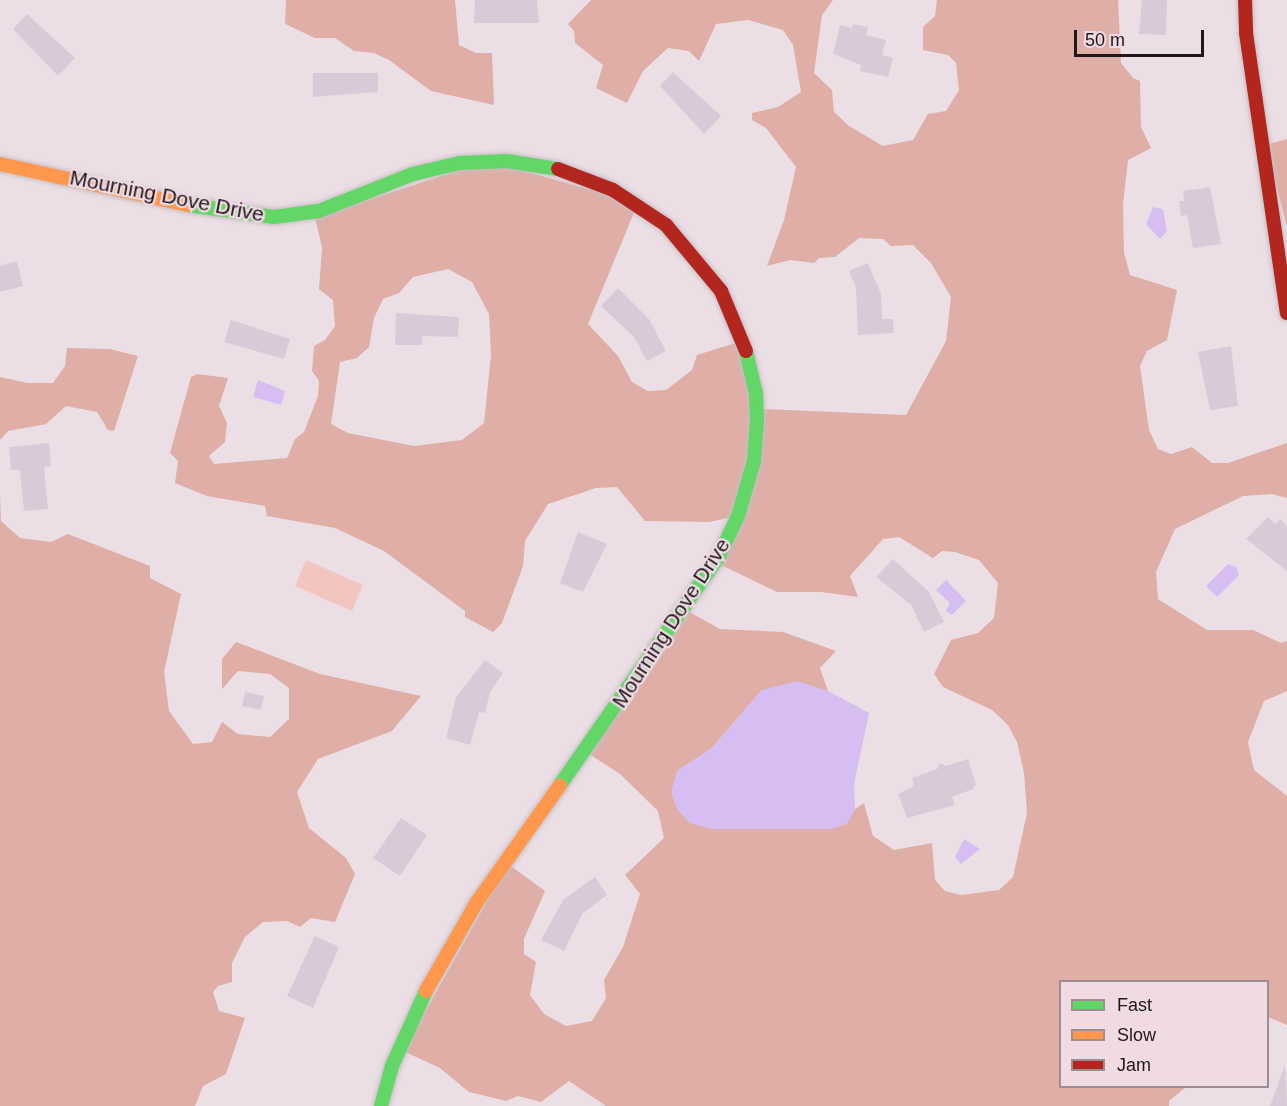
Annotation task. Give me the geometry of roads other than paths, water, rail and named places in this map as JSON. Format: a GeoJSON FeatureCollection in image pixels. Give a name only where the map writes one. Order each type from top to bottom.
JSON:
{"type":"FeatureCollection","features":[{"type":"Feature","properties":{"kind":"street"},"geometry":{"type":"LineString","coordinates":[[1245,0],[1247,44],[1287,313]]}},
{"type":"Feature","properties":{"kind":"street","name":"Mourning Dove Drive"},"geometry":{"type":"LineString","coordinates":[[0,164],[209,209],[274,217],[320,211],[413,174],[460,163],[507,161],[559,169],[613,190],[666,225],[722,291],[744,344],[756,394],[757,420],[754,460],[738,516],[718,556],[645,667],[477,902],[419,1003],[392,1066],[381,1106]]}}]}
